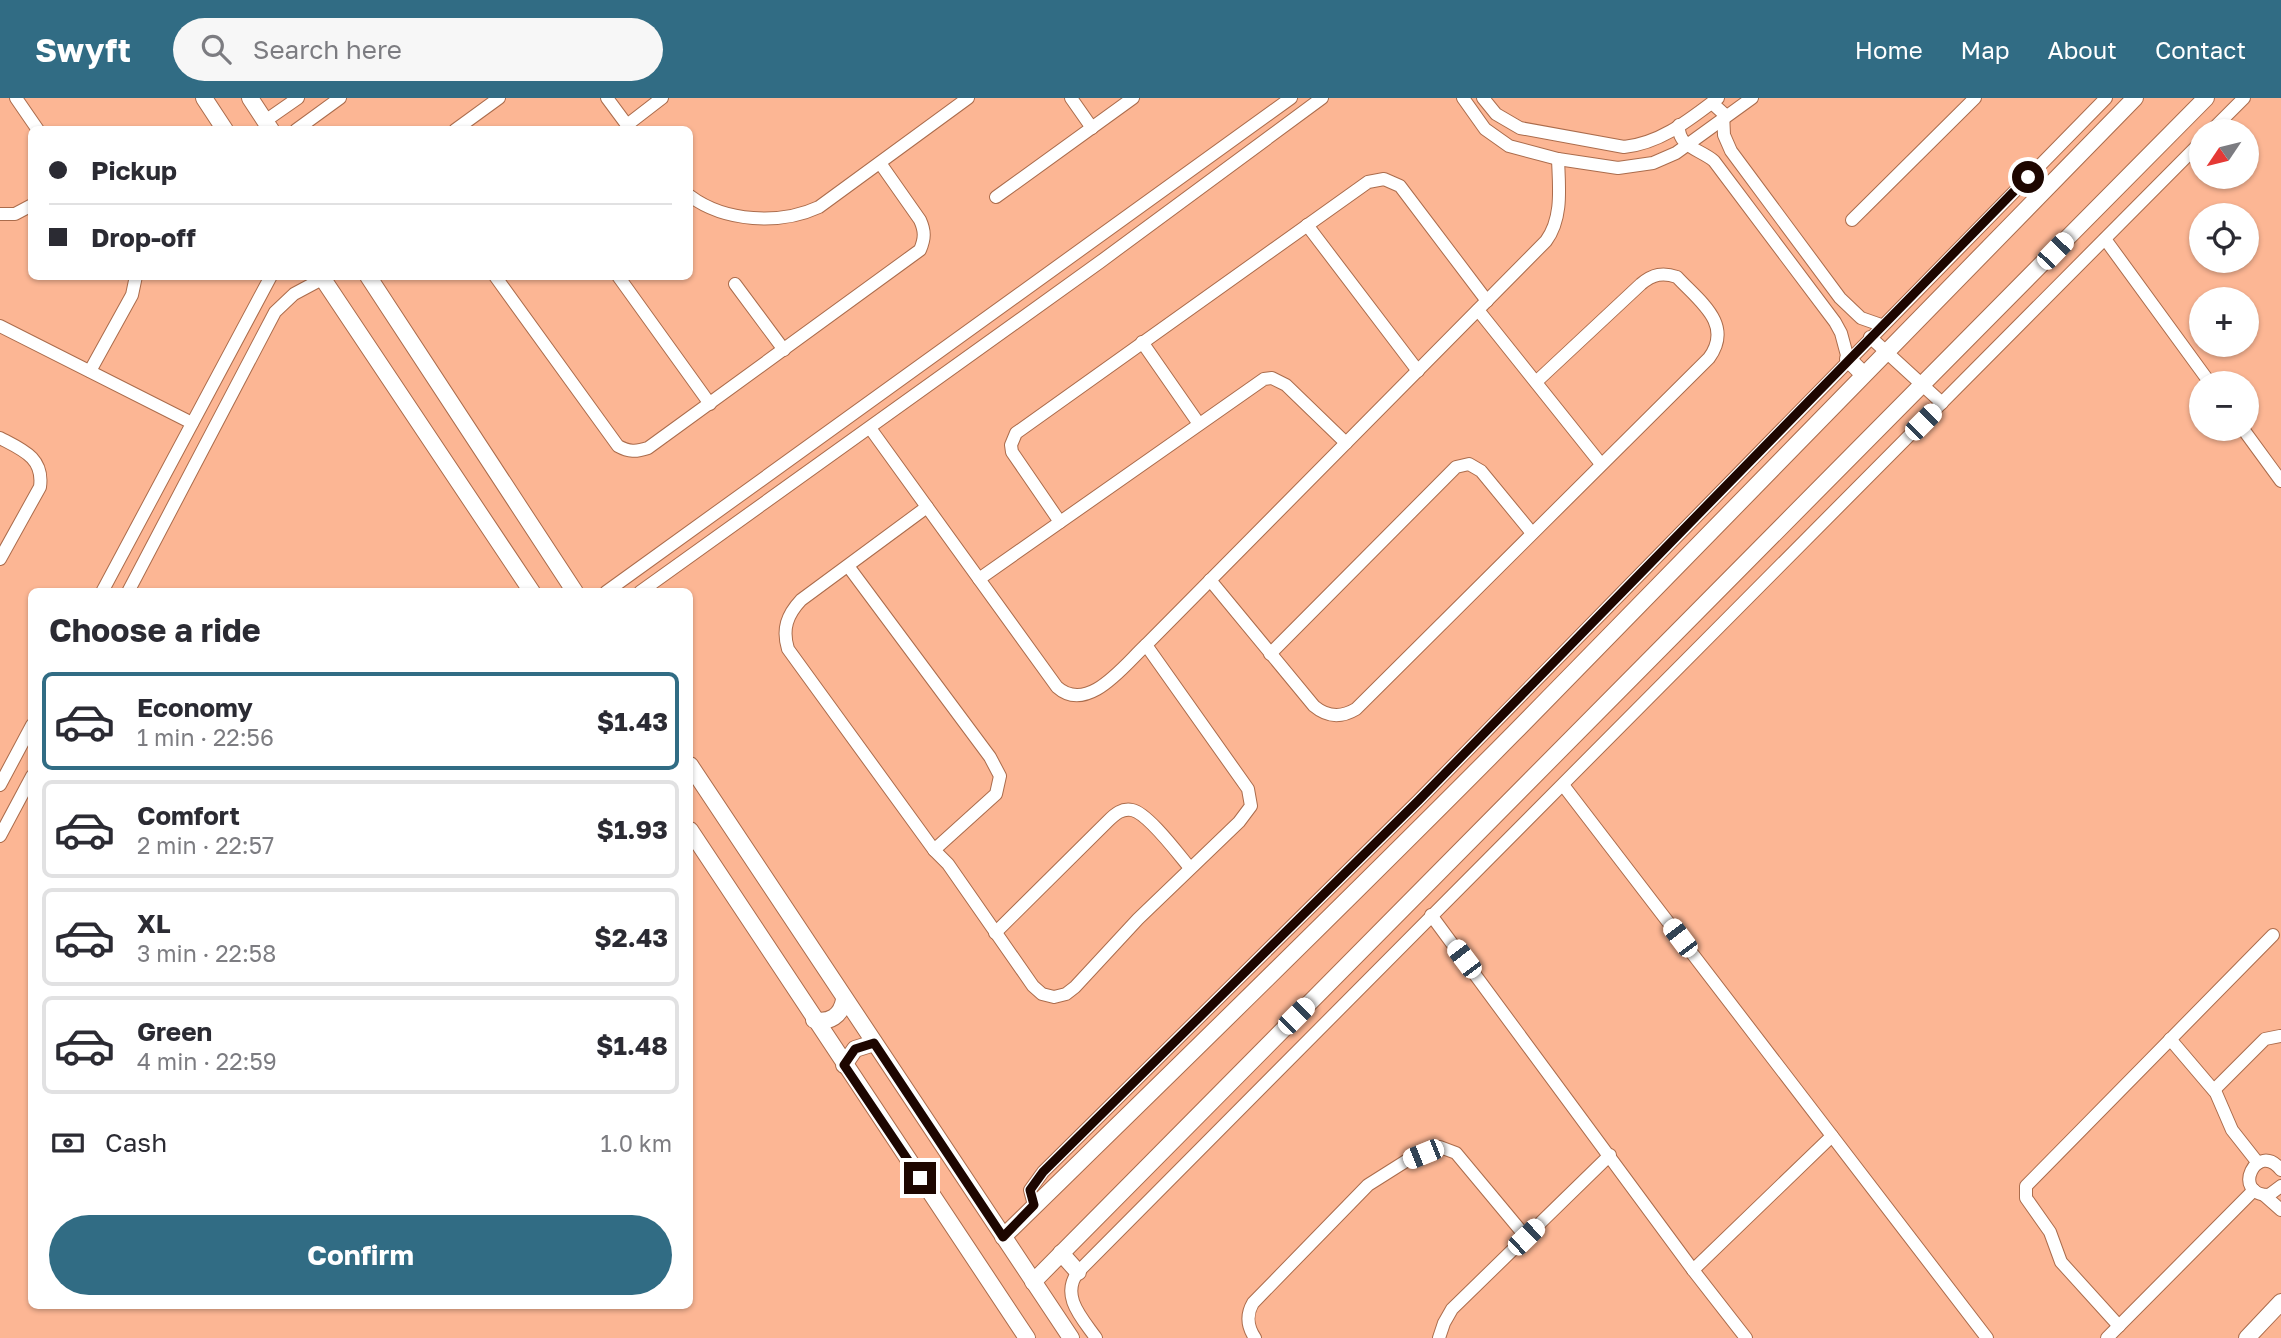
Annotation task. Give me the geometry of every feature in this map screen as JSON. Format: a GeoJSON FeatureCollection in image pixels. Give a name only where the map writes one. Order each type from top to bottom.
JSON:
{"type":"FeatureCollection","features":[{"type":"Feature","properties":{"kind":"street"},"geometry":{"type":"LineString","coordinates":[[16,98],[35,126]]}},
{"type":"Feature","properties":{"kind":"street"},"geometry":{"type":"LineString","coordinates":[[204,98],[222,126]]}},
{"type":"Feature","properties":{"kind":"street"},"geometry":{"type":"LineString","coordinates":[[250,98],[268,125],[298,98]]}},
{"type":"Feature","properties":{"kind":"street"},"geometry":{"type":"LineString","coordinates":[[302,126],[340,98]]}},
{"type":"Feature","properties":{"kind":"street"},"geometry":{"type":"LineString","coordinates":[[460,126],[499,98]]}},
{"type":"Feature","properties":{"kind":"street"},"geometry":{"type":"LineString","coordinates":[[607,98],[628,126]]}},
{"type":"Feature","properties":{"kind":"street"},"geometry":{"type":"LineString","coordinates":[[630,126],[662,98]]}},
{"type":"Feature","properties":{"kind":"street"},"geometry":{"type":"LineString","coordinates":[[1071,98],[1092,128]]}},
{"type":"Feature","properties":{"kind":"street"},"geometry":{"type":"LineString","coordinates":[[996,197],[1133,98]]}},
{"type":"Feature","properties":{"kind":"street"},"geometry":{"type":"LineString","coordinates":[[612,588],[1291,98]]}},
{"type":"Feature","properties":{"kind":"street"},"geometry":{"type":"LineString","coordinates":[[646,588],[1322,98]]}},
{"type":"Feature","properties":{"kind":"street"},"geometry":{"type":"LineString","coordinates":[[1463,98],[1485,129],[1501,142],[1517,149],[1559,159],[1618,168],[1663,159],[1752,98]]}},
{"type":"Feature","properties":{"kind":"street"},"geometry":{"type":"LineString","coordinates":[[1483,98],[1496,114],[1520,128],[1624,147],[1658,140],[1715,100],[1724,118],[1724,135],[1731,150],[1840,299],[1861,318],[1881,325]]}},
{"type":"Feature","properties":{"kind":"street"},"geometry":{"type":"LineString","coordinates":[[1852,220],[1975,98]]}},
{"type":"Feature","properties":{"kind":"street"},"geometry":{"type":"LineString","coordinates":[[1034,1205],[1030,1190],[1043,1172],[1418,801],[2106,98]]}},
{"type":"Feature","properties":{"kind":"street"},"geometry":{"type":"LineString","coordinates":[[1003,1237],[1221,1025],[1513,734],[1885,350],[2135,98]]}},
{"type":"Feature","properties":{"kind":"street"},"geometry":{"type":"LineString","coordinates":[[1033,1282],[2206,98]]}},
{"type":"Feature","properties":{"kind":"street"},"geometry":{"type":"LineString","coordinates":[[2223,119],[2244,98]]}},
{"type":"Feature","properties":{"kind":"street"},"geometry":{"type":"LineString","coordinates":[[693,197],[719,210],[767,218],[791,216],[819,207],[966,99]]}},
{"type":"Feature","properties":{"kind":"street"},"geometry":{"type":"LineString","coordinates":[[1679,125],[1679,135],[1686,145],[1708,156],[1718,167],[1835,322],[1848,359],[1863,374]]}},
{"type":"Feature","properties":{"kind":"street"},"geometry":{"type":"LineString","coordinates":[[1096,1338],[1076,1310],[1070,1295],[1071,1283],[1077,1272],[2189,154]]}},
{"type":"Feature","properties":{"kind":"street"},"geometry":{"type":"LineString","coordinates":[[870,428],[1063,692],[1081,695],[1100,688],[1146,645],[1552,234],[1558,215],[1559,159]]}},
{"type":"Feature","properties":{"kind":"street"},"geometry":{"type":"LineString","coordinates":[[498,280],[618,446],[638,452],[648,448],[710,404],[920,250],[924,229],[920,219],[880,163]]}},
{"type":"Feature","properties":{"kind":"street"},"geometry":{"type":"LineString","coordinates":[[1060,522],[1012,452],[1012,439],[1021,429],[1368,182],[1384,179],[1392,181],[1406,192],[1536,382],[1601,464]]}},
{"type":"Feature","properties":{"kind":"street"},"geometry":{"type":"LineString","coordinates":[[0,214],[15,214],[28,207]]}},
{"type":"Feature","properties":{"kind":"street"},"geometry":{"type":"LineString","coordinates":[[1307,225],[1418,371]]}},
{"type":"Feature","properties":{"kind":"street"},"geometry":{"type":"LineString","coordinates":[[2105,239],[2201,371]]}},
{"type":"Feature","properties":{"kind":"street"},"geometry":{"type":"LineString","coordinates":[[1210,580],[1319,710],[1332,715],[1349,713],[1709,358],[1718,341],[1717,321],[1677,276],[1658,274],[1641,284],[1536,382]]}},
{"type":"Feature","properties":{"kind":"street"},"geometry":{"type":"LineString","coordinates":[[90,371],[132,295],[135,280]]}},
{"type":"Feature","properties":{"kind":"street"},"geometry":{"type":"LineString","coordinates":[[105,588],[269,280]]}},
{"type":"Feature","properties":{"kind":"street"},"geometry":{"type":"LineString","coordinates":[[130,588],[275,312],[294,294],[318,280]]}},
{"type":"Feature","properties":{"kind":"street"},"geometry":{"type":"LineString","coordinates":[[322,280],[528,588]]}},
{"type":"Feature","properties":{"kind":"street"},"geometry":{"type":"LineString","coordinates":[[371,280],[572,588]]}},
{"type":"Feature","properties":{"kind":"street"},"geometry":{"type":"LineString","coordinates":[[621,280],[710,404]]}},
{"type":"Feature","properties":{"kind":"street"},"geometry":{"type":"LineString","coordinates":[[735,284],[784,350]]}},
{"type":"Feature","properties":{"kind":"street"},"geometry":{"type":"LineString","coordinates":[[0,326],[192,423]]}},
{"type":"Feature","properties":{"kind":"street"},"geometry":{"type":"LineString","coordinates":[[1870,337],[1942,403]]}},
{"type":"Feature","properties":{"kind":"street"},"geometry":{"type":"LineString","coordinates":[[1142,342],[1199,424]]}},
{"type":"Feature","properties":{"kind":"street"},"geometry":{"type":"LineString","coordinates":[[979,579],[1257,382],[1272,378],[1286,385],[1346,443]]}},
{"type":"Feature","properties":{"kind":"street"},"geometry":{"type":"LineString","coordinates":[[214,383],[232,392]]}},
{"type":"Feature","properties":{"kind":"street"},"geometry":{"type":"LineString","coordinates":[[0,438],[29,453],[37,463],[41,481],[0,559]]}},
{"type":"Feature","properties":{"kind":"street"},"geometry":{"type":"LineString","coordinates":[[2252,441],[2281,481]]}},
{"type":"Feature","properties":{"kind":"street"},"geometry":{"type":"LineString","coordinates":[[1270,654],[1456,467],[1469,464],[1480,471],[1532,533]]}},
{"type":"Feature","properties":{"kind":"street"},"geometry":{"type":"LineString","coordinates":[[927,507],[801,600],[791,610],[785,639],[788,649],[934,850],[948,864],[1033,986],[1042,994],[1054,997],[1066,994],[1247,814],[1251,806],[1248,789],[1146,645]]}},
{"type":"Feature","properties":{"kind":"street"},"geometry":{"type":"LineString","coordinates":[[848,566],[990,757],[1000,776],[996,794],[934,850]]}},
{"type":"Feature","properties":{"kind":"street"},"geometry":{"type":"LineString","coordinates":[[0,785],[28,732]]}},
{"type":"Feature","properties":{"kind":"street"},"geometry":{"type":"LineString","coordinates":[[693,770],[1071,1338]]}},
{"type":"Feature","properties":{"kind":"street"},"geometry":{"type":"LineString","coordinates":[[0,836],[28,784]]}},
{"type":"Feature","properties":{"kind":"street"},"geometry":{"type":"LineString","coordinates":[[1563,785],[1987,1338]]}},
{"type":"Feature","properties":{"kind":"street"},"geometry":{"type":"LineString","coordinates":[[995,933],[1121,811],[1129,809],[1144,816],[1191,868]]}},
{"type":"Feature","properties":{"kind":"street"},"geometry":{"type":"LineString","coordinates":[[693,835],[1027,1338]]}},
{"type":"Feature","properties":{"kind":"street"},"geometry":{"type":"LineString","coordinates":[[1432,915],[1746,1338]]}},
{"type":"Feature","properties":{"kind":"street"},"geometry":{"type":"LineString","coordinates":[[2119,1326],[2061,1262],[2050,1232],[2026,1198],[2025,1190],[2028,1183],[2273,935]]}},
{"type":"Feature","properties":{"kind":"street"},"geometry":{"type":"LineString","coordinates":[[814,1020],[824,1021],[834,1017],[845,1000]]}},
{"type":"Feature","properties":{"kind":"street"},"geometry":{"type":"LineString","coordinates":[[2214,1090],[2265,1039],[2280,1036]]}},
{"type":"Feature","properties":{"kind":"street"},"geometry":{"type":"LineString","coordinates":[[2170,1040],[2214,1090],[2221,1100],[2232,1130],[2258,1163]]}},
{"type":"Feature","properties":{"kind":"street"},"geometry":{"type":"LineString","coordinates":[[844,1065],[855,1049],[874,1043]]}},
{"type":"Feature","properties":{"kind":"street"},"geometry":{"type":"LineString","coordinates":[[1693,1270],[1832,1136]]}},
{"type":"Feature","properties":{"kind":"street"},"geometry":{"type":"LineString","coordinates":[[1255,1338],[1248,1318],[1253,1303],[1368,1185],[1406,1161],[1440,1147],[1456,1153],[1526,1237]]}},
{"type":"Feature","properties":{"kind":"street"},"geometry":{"type":"LineString","coordinates":[[1439,1338],[1452,1310],[1611,1155]]}},
{"type":"Feature","properties":{"kind":"street"},"geometry":{"type":"LineString","coordinates":[[2280,1166],[2268,1161],[2258,1163],[2249,1175],[2259,1193],[2281,1210]]}},
{"type":"Feature","properties":{"kind":"street"},"geometry":{"type":"LineString","coordinates":[[2107,1338],[2259,1193],[2274,1193],[2281,1186]]}},
{"type":"Feature","properties":{"kind":"street"},"geometry":{"type":"LineString","coordinates":[[1061,1253],[1077,1272]]}},
{"type":"Feature","properties":{"kind":"street"},"geometry":{"type":"LineString","coordinates":[[2246,1338],[2281,1302]]}},
{"type":"Feature","properties":{"kind":"route"},"geometry":{"type":"LineString","coordinates":[[920,1178],[844,1065],[850,1053],[861,1045],[874,1043],[1003,1237],[1034,1205],[1030,1190],[1043,1172],[1418,801],[2028,177]]}}]}
